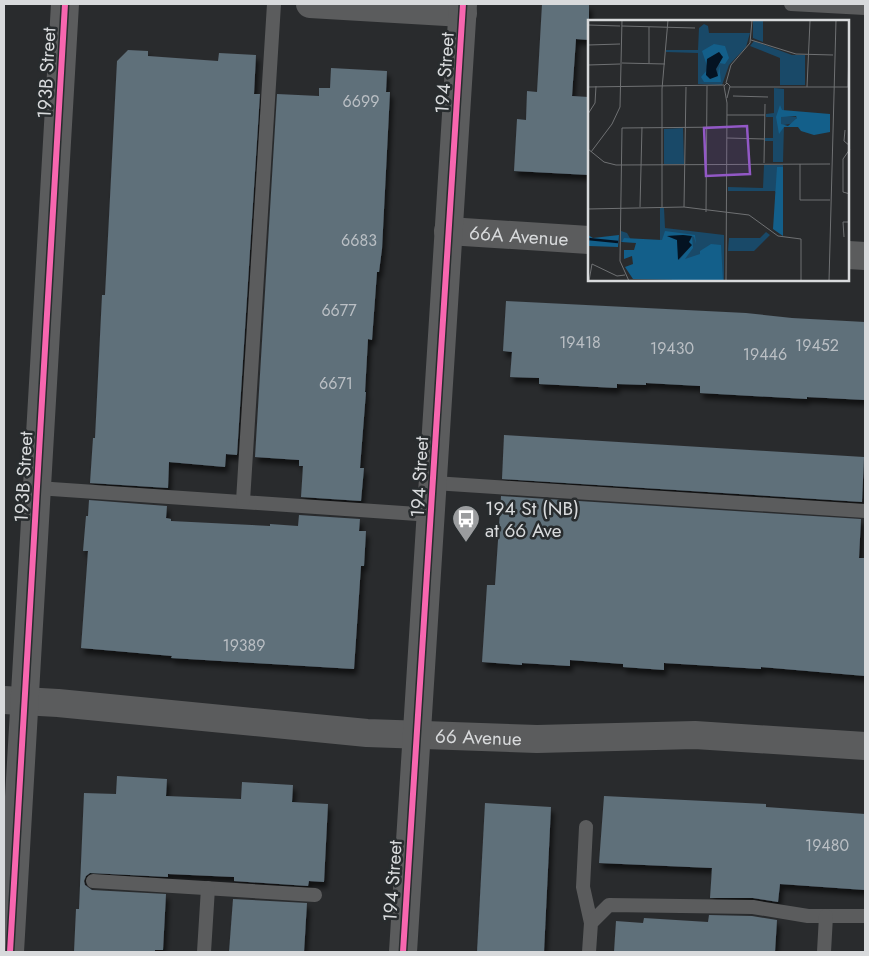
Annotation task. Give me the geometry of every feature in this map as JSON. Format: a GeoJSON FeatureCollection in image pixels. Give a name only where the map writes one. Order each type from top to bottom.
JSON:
{"type":"FeatureCollection","features":[{"type":"Feature","properties":{"kind":"street","name":"193B Street"},"geometry":{"type":"LineString","coordinates":[[10,952],[15,700],[37,488],[65,4]]}},
{"type":"Feature","properties":{"kind":"street"},"geometry":{"type":"LineString","coordinates":[[310,4],[463,8]]}},
{"type":"Feature","properties":{"kind":"street","name":"194 Street"},"geometry":{"type":"LineString","coordinates":[[403,952],[463,8]]}},
{"type":"Feature","properties":{"kind":"street","name":"66A Avenue"},"geometry":{"type":"LineString","coordinates":[[448,231],[588,240]]}},
{"type":"Feature","properties":{"kind":"street"},"geometry":{"type":"LineString","coordinates":[[849,255],[865,256]]}},
{"type":"Feature","properties":{"kind":"street","name":"66 Avenue"},"geometry":{"type":"LineString","coordinates":[[15,700],[367,733],[537,739],[695,736],[865,746]]}},
{"type":"Feature","properties":{"kind":"lane"},"geometry":{"type":"LineString","coordinates":[[243,501],[274,4]]}},
{"type":"Feature","properties":{"kind":"lane"},"geometry":{"type":"LineString","coordinates":[[791,4],[865,8]]}},
{"type":"Feature","properties":{"kind":"lane"},"geometry":{"type":"LineString","coordinates":[[434,483],[865,511]]}},
{"type":"Feature","properties":{"kind":"lane"},"geometry":{"type":"LineString","coordinates":[[37,488],[432,515]]}},
{"type":"Feature","properties":{"kind":"lane"},"geometry":{"type":"LineString","coordinates":[[586,827],[583,887],[591,923],[589,952]]}},
{"type":"Feature","properties":{"kind":"lane"},"geometry":{"type":"LineString","coordinates":[[93,881],[315,895]]}},
{"type":"Feature","properties":{"kind":"lane"},"geometry":{"type":"LineString","coordinates":[[204,952],[208,888]]}},
{"type":"Feature","properties":{"kind":"lane"},"geometry":{"type":"LineString","coordinates":[[591,923],[609,905],[752,907],[808,916],[865,916]]}},
{"type":"Feature","properties":{"kind":"lane"},"geometry":{"type":"LineString","coordinates":[[824,952],[826,916]]}},
{"type":"Feature","properties":{"kind":"building"},"geometry":{"type":"Polygon","coordinates":[[[542,4],[589,5],[588,40],[576,39],[572,96],[588,97],[588,175],[514,171],[517,119],[526,120],[527,91],[537,92],[542,4]]]}},
{"type":"Feature","properties":{"kind":"building"},"geometry":{"type":"Polygon","coordinates":[[[128,50],[148,51],[148,56],[218,61],[219,53],[256,55],[254,94],[260,94],[237,455],[226,454],[225,467],[169,462],[168,488],[90,483],[93,438],[95,438],[102,295],[105,295],[117,61],[128,50]]]}},
{"type":"Feature","properties":{"kind":"building"},"geometry":{"type":"Polygon","coordinates":[[[331,68],[387,71],[386,92],[390,92],[382,249],[379,272],[377,272],[372,340],[368,339],[360,468],[364,468],[361,501],[301,497],[303,466],[299,466],[299,460],[255,457],[277,94],[319,96],[319,88],[330,88],[331,68]]]}},
{"type":"Feature","properties":{"kind":"building"},"geometry":{"type":"Polygon","coordinates":[[[506,301],[746,313],[792,318],[865,322],[865,400],[700,393],[700,386],[646,383],[646,385],[617,384],[617,388],[539,384],[539,378],[510,377],[512,352],[503,351],[506,301]]]}},
{"type":"Feature","properties":{"kind":"building"},"geometry":{"type":"Polygon","coordinates":[[[504,435],[864,457],[862,502],[502,479],[504,435]]]}},
{"type":"Feature","properties":{"kind":"building"},"geometry":{"type":"Polygon","coordinates":[[[501,496],[861,519],[859,558],[865,558],[865,676],[761,667],[761,669],[664,663],[664,670],[623,667],[623,664],[570,660],[570,666],[482,662],[487,585],[495,585],[501,496]]]}},
{"type":"Feature","properties":{"kind":"building"},"geometry":{"type":"Polygon","coordinates":[[[89,500],[167,506],[166,518],[171,519],[171,521],[298,526],[299,515],[360,519],[359,531],[366,531],[364,566],[361,566],[354,669],[171,658],[172,656],[81,648],[88,551],[83,551],[89,500]]]}},
{"type":"Feature","properties":{"kind":"building"},"geometry":{"type":"Polygon","coordinates":[[[117,776],[167,779],[166,796],[241,799],[242,782],[293,785],[292,802],[328,804],[324,882],[309,881],[308,886],[234,881],[234,877],[168,874],[168,877],[90,873],[84,881],[85,885],[92,890],[166,894],[163,950],[155,950],[155,952],[74,952],[76,909],[79,909],[84,793],[116,794],[117,776]]]}},
{"type":"Feature","properties":{"kind":"building"},"geometry":{"type":"Polygon","coordinates":[[[604,796],[766,804],[766,807],[865,814],[865,890],[780,884],[778,902],[753,898],[710,898],[712,868],[599,863],[604,796]]]}},
{"type":"Feature","properties":{"kind":"building"},"geometry":{"type":"Polygon","coordinates":[[[485,803],[551,807],[544,952],[477,952],[485,803]]]}},
{"type":"Feature","properties":{"kind":"building"},"geometry":{"type":"Polygon","coordinates":[[[233,899],[307,903],[304,952],[229,952],[233,899]]]}},
{"type":"Feature","properties":{"kind":"building"},"geometry":{"type":"Polygon","coordinates":[[[709,915],[752,916],[777,920],[775,952],[614,952],[616,921],[643,923],[644,918],[708,922],[709,915]]]}},
{"type":"Feature","properties":{"kind":"cycle path"},"geometry":{"type":"LineString","coordinates":[[10,952],[65,4]]}},
{"type":"Feature","properties":{"kind":"cycle path"},"geometry":{"type":"LineString","coordinates":[[403,952],[463,4]]}},
{"type":"Feature","properties":{"kind":"place","name":"194 St (NB) at 66 Ave"},"geometry":{"type":"Point","coordinates":[466,543]}}]}
